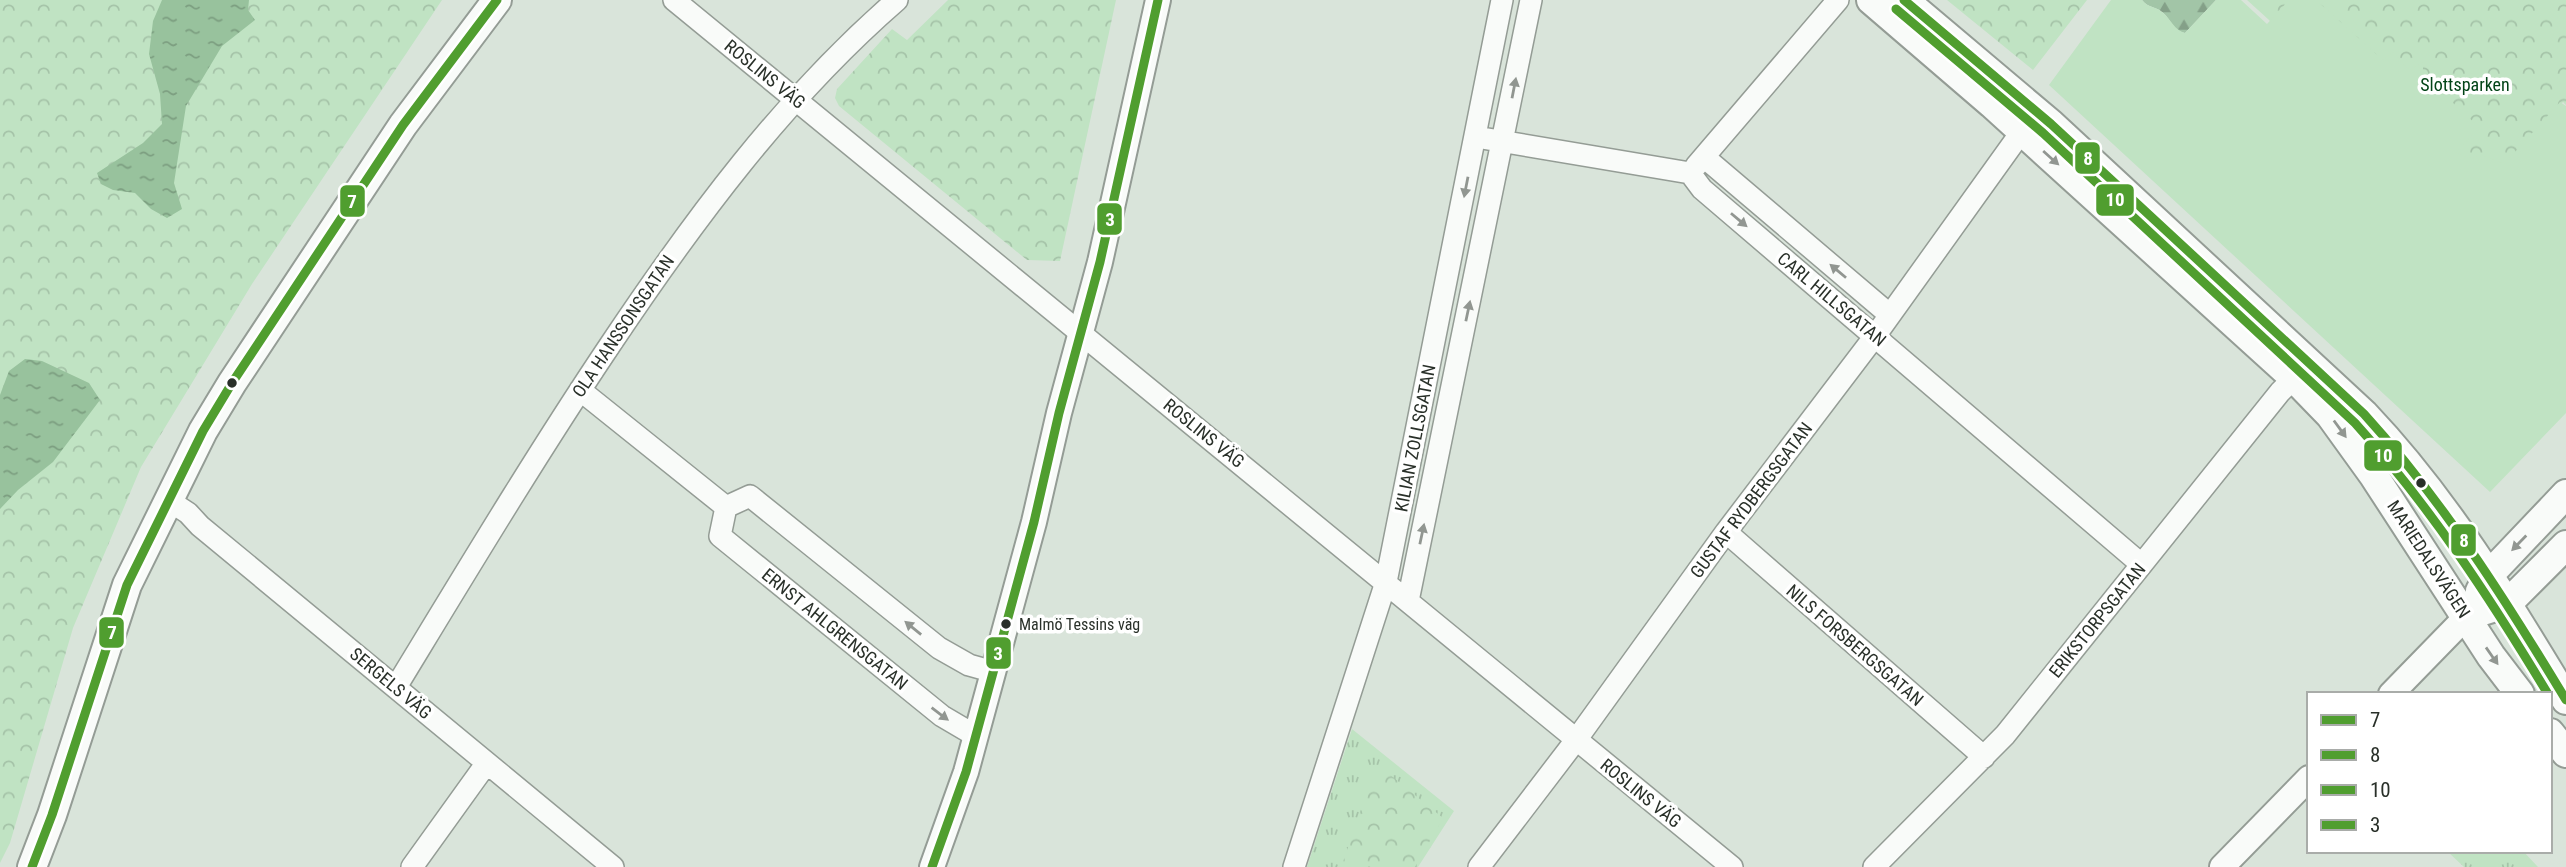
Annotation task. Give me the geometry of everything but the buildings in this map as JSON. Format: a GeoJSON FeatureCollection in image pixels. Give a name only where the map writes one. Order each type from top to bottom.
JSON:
{"type":"FeatureCollection","features":[{"type":"Feature","properties":{"kind":"main road"},"geometry":{"type":"LineString","coordinates":[[32,867],[52,815],[127,585],[202,431],[403,125],[497,0]]}},
{"type":"Feature","properties":{"kind":"main road","name":"MARIEDALSVÄGEN"},"geometry":{"type":"LineString","coordinates":[[1871,0],[2302,371],[2389,440],[2469,545],[2508,603],[2566,700]]}},
{"type":"Feature","properties":{"kind":"main road","name":"MARIEDALSVÄGEN"},"geometry":{"type":"LineString","coordinates":[[1904,0],[2051,124],[2302,371],[2374,475],[2491,656],[2518,692]]}},
{"type":"Feature","properties":{"kind":"main road"},"geometry":{"type":"LineString","coordinates":[[2467,616],[2488,575],[2566,494]]}},
{"type":"Feature","properties":{"kind":"main road"},"geometry":{"type":"LineString","coordinates":[[2467,616],[2508,603],[2566,545]]}},
{"type":"Feature","properties":{"kind":"main road"},"geometry":{"type":"LineString","coordinates":[[2552,736],[2566,753]]}},
{"type":"Feature","properties":{"kind":"street","name":"ROSLINS VÄG"},"geometry":{"type":"LineString","coordinates":[[674,0],[1732,867]]}},
{"type":"Feature","properties":{"kind":"street","name":"OLA HANSSONSGATAN"},"geometry":{"type":"LineString","coordinates":[[396,687],[580,390],[680,242],[795,99],[897,0]]}},
{"type":"Feature","properties":{"kind":"street"},"geometry":{"type":"LineString","coordinates":[[932,867],[967,772],[1082,333],[1158,0]]}},
{"type":"Feature","properties":{"kind":"street","name":"KILIAN ZOLLSGATAN"},"geometry":{"type":"LineString","coordinates":[[1294,867],[1386,582],[1502,0]]}},
{"type":"Feature","properties":{"kind":"street","name":"KILIAN ZOLLSGATAN"},"geometry":{"type":"LineString","coordinates":[[1408,601],[1531,0]]}},
{"type":"Feature","properties":{"kind":"street"},"geometry":{"type":"LineString","coordinates":[[1476,137],[1697,165],[1838,0]]}},
{"type":"Feature","properties":{"kind":"street","name":"GUSTAF RYDBERGSGATAN"},"geometry":{"type":"LineString","coordinates":[[1479,867],[1576,740],[1726,532],[1875,336],[2022,131]]}},
{"type":"Feature","properties":{"kind":"street","name":"CARL HILLSGATAN"},"geometry":{"type":"LineString","coordinates":[[1697,165],[1890,315]]}},
{"type":"Feature","properties":{"kind":"street","name":"CARL HILLSGATAN"},"geometry":{"type":"LineString","coordinates":[[1697,165],[1702,189],[2141,565]]}},
{"type":"Feature","properties":{"kind":"street","name":"ERIKSTORPSGATAN"},"geometry":{"type":"LineString","coordinates":[[1874,867],[2005,734],[2280,392],[2302,371]]}},
{"type":"Feature","properties":{"kind":"street"},"geometry":{"type":"LineString","coordinates":[[580,390],[726,507],[750,496],[939,648],[969,665],[993,672]]}},
{"type":"Feature","properties":{"kind":"street","name":"SERGELS VÄG"},"geometry":{"type":"LineString","coordinates":[[169,500],[613,867]]}},
{"type":"Feature","properties":{"kind":"street","name":"ERNST AHLGRENSGATAN"},"geometry":{"type":"LineString","coordinates":[[726,507],[720,536],[942,716],[976,736]]}},
{"type":"Feature","properties":{"kind":"street","name":"NILS FORSBERGSGATAN"},"geometry":{"type":"LineString","coordinates":[[1726,532],[1984,757]]}},
{"type":"Feature","properties":{"kind":"street"},"geometry":{"type":"LineString","coordinates":[[2393,692],[2467,616]]}},
{"type":"Feature","properties":{"kind":"street"},"geometry":{"type":"LineString","coordinates":[[412,867],[486,764]]}},
{"type":"Feature","properties":{"kind":"street"},"geometry":{"type":"LineString","coordinates":[[2222,867],[2307,780]]}},
{"type":"Feature","properties":{"kind":"green space"},"geometry":{"type":"Polygon","coordinates":[[[0,0],[442,0],[252,284],[141,467],[73,628],[10,843],[0,863],[0,0]]]}},
{"type":"Feature","properties":{"kind":"green space"},"geometry":{"type":"Polygon","coordinates":[[[948,0],[1116,0],[1060,261],[1027,260],[839,106],[835,98],[837,89],[892,29],[907,40],[948,0]]]}},
{"type":"Feature","properties":{"kind":"green space"},"geometry":{"type":"Polygon","coordinates":[[[1947,0],[2087,0],[2033,70],[1947,0]]]}},
{"type":"Feature","properties":{"kind":"green space"},"geometry":{"type":"Polygon","coordinates":[[[2111,0],[2142,0],[2162,12],[2185,33],[2216,0],[2241,0],[2267,24],[2289,0],[2316,0],[2383,60],[2393,52],[2410,71],[2423,62],[2423,75],[2479,127],[2456,153],[2470,158],[2480,155],[2504,164],[2560,102],[2566,106],[2566,413],[2490,492],[2049,85],[2111,0]]]}},
{"type":"Feature","properties":{"kind":"green space"},"geometry":{"type":"Polygon","coordinates":[[[2142,0],[2216,0],[2185,33],[2175,27],[2162,12],[2142,0]]]}},
{"type":"Feature","properties":{"kind":"green space","name":"Slottsparken"},"geometry":{"type":"Polygon","coordinates":[[[2247,0],[2566,0],[2566,105],[2563,102],[2471,204],[2247,0]]]}},
{"type":"Feature","properties":{"kind":"green space"},"geometry":{"type":"Polygon","coordinates":[[[1352,729],[1454,811],[1418,867],[1307,867],[1352,729]]]}},
{"type":"Feature","properties":{"kind":"green space"},"geometry":{"type":"Polygon","coordinates":[[[1388,773],[1443,818],[1415,867],[1372,867],[1343,862],[1371,780],[1388,773]]]}},
{"type":"Feature","properties":{"kind":"green space"},"geometry":{"type":"Polygon","coordinates":[[[2449,853],[2525,853],[2538,867],[2464,867],[2449,853]]]}},
{"type":"Feature","properties":{"kind":"water"},"geometry":{"type":"Polygon","coordinates":[[[162,0],[249,0],[248,10],[255,20],[222,46],[186,106],[174,183],[182,209],[167,218],[151,209],[135,193],[113,190],[101,184],[97,173],[143,143],[162,124],[160,94],[149,54],[153,21],[162,0]]]}},
{"type":"Feature","properties":{"kind":"water"},"geometry":{"type":"Polygon","coordinates":[[[25,359],[42,361],[89,383],[100,400],[53,462],[18,490],[0,509],[0,395],[9,371],[25,359]]]}},
{"type":"Feature","properties":{"kind":"transit line","name":"7"},"geometry":{"type":"LineString","coordinates":[[32,867],[52,815],[127,585],[203,431],[403,125],[497,0]]}},
{"type":"Feature","properties":{"kind":"transit line","name":"3"},"geometry":{"type":"LineString","coordinates":[[932,867],[966,772],[1034,522],[1059,413],[1100,262],[1158,0]]}},
{"type":"Feature","properties":{"kind":"transit line","name":"8"},"geometry":{"type":"LineString","coordinates":[[1904,0],[2051,124],[2364,414],[2447,516],[2520,625],[2566,700]]}},
{"type":"Feature","properties":{"kind":"transit line","name":"10"},"geometry":{"type":"LineString","coordinates":[[1896,9],[2043,133],[2355,423],[2434,520],[2547,692]]}},
{"type":"Feature","properties":{"kind":"place","name":"Malmö Tessins väg"},"geometry":{"type":"Point","coordinates":[1006,624]}}]}
